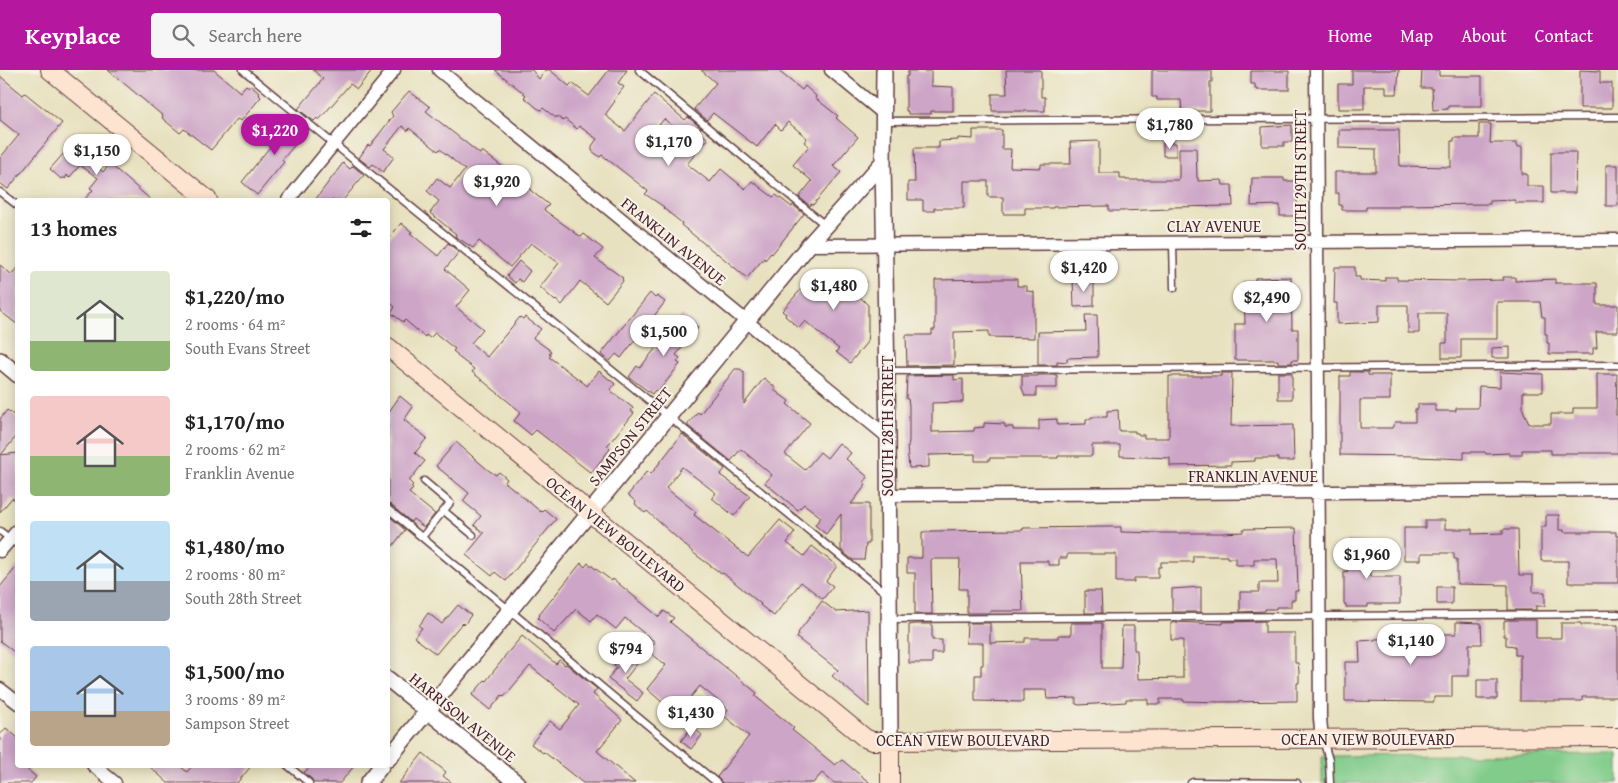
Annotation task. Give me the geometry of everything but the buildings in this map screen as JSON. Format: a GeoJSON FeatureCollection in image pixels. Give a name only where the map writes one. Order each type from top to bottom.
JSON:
{"type":"FeatureCollection","features":[{"type":"Feature","properties":{"kind":"main road"},"geometry":{"type":"LineString","coordinates":[[50,70],[206,198]]}},
{"type":"Feature","properties":{"kind":"main road","name":"OCEAN VIEW BOULEVARD"},"geometry":{"type":"LineString","coordinates":[[390,349],[589,513],[872,741],[1618,737]]}},
{"type":"Feature","properties":{"kind":"main road","name":"SOUTH 28TH STREET"},"geometry":{"type":"LineString","coordinates":[[890,742],[890,783]]}},
{"type":"Feature","properties":{"kind":"street"},"geometry":{"type":"LineString","coordinates":[[290,198],[394,70]]}},
{"type":"Feature","properties":{"kind":"street","name":"FRANKLIN AVENUE"},"geometry":{"type":"LineString","coordinates":[[439,70],[888,436]]}},
{"type":"Feature","properties":{"kind":"street"},"geometry":{"type":"LineString","coordinates":[[831,70],[884,117]]}},
{"type":"Feature","properties":{"kind":"street","name":"SOUTH 28TH STREET"},"geometry":{"type":"LineString","coordinates":[[884,70],[883,162],[888,436],[890,742]]}},
{"type":"Feature","properties":{"kind":"street","name":"SOUTH 29TH STREET"},"geometry":{"type":"LineString","coordinates":[[1316,70],[1320,719],[1322,739]]}},
{"type":"Feature","properties":{"kind":"street","name":"SAMPSON STREET"},"geometry":{"type":"LineString","coordinates":[[390,756],[809,245],[883,162]]}},
{"type":"Feature","properties":{"kind":"street","name":"CLAY AVENUE"},"geometry":{"type":"LineString","coordinates":[[809,245],[1618,240]]}},
{"type":"Feature","properties":{"kind":"street"},"geometry":{"type":"LineString","coordinates":[[0,360],[15,372]]}},
{"type":"Feature","properties":{"kind":"street","name":"FRANKLIN AVENUE"},"geometry":{"type":"LineString","coordinates":[[888,495],[1618,490]]}},
{"type":"Feature","properties":{"kind":"street"},"geometry":{"type":"LineString","coordinates":[[0,551],[15,538]]}},
{"type":"Feature","properties":{"kind":"street","name":"HARRISON AVENUE"},"geometry":{"type":"LineString","coordinates":[[390,681],[517,783]]}},
{"type":"Feature","properties":{"kind":"street"},"geometry":{"type":"LineString","coordinates":[[0,689],[15,702]]}},
{"type":"Feature","properties":{"kind":"street"},"geometry":{"type":"LineString","coordinates":[[97,768],[115,783]]}},
{"type":"Feature","properties":{"kind":"street"},"geometry":{"type":"LineString","coordinates":[[368,783],[380,768]]}},
{"type":"Feature","properties":{"kind":"lane"},"geometry":{"type":"LineString","coordinates":[[243,70],[888,596]]}},
{"type":"Feature","properties":{"kind":"lane"},"geometry":{"type":"LineString","coordinates":[[639,70],[826,226]]}},
{"type":"Feature","properties":{"kind":"lane"},"geometry":{"type":"LineString","coordinates":[[884,117],[1618,117]]}},
{"type":"Feature","properties":{"kind":"lane"},"geometry":{"type":"LineString","coordinates":[[0,192],[15,204]]}},
{"type":"Feature","properties":{"kind":"lane"},"geometry":{"type":"LineString","coordinates":[[1173,243],[1174,288]]}},
{"type":"Feature","properties":{"kind":"lane"},"geometry":{"type":"LineString","coordinates":[[887,371],[1618,366]]}},
{"type":"Feature","properties":{"kind":"lane"},"geometry":{"type":"LineString","coordinates":[[422,538],[450,503],[424,481]]}},
{"type":"Feature","properties":{"kind":"lane"},"geometry":{"type":"LineString","coordinates":[[390,511],[717,783]]}},
{"type":"Feature","properties":{"kind":"lane"},"geometry":{"type":"LineString","coordinates":[[444,511],[473,535]]}},
{"type":"Feature","properties":{"kind":"lane"},"geometry":{"type":"LineString","coordinates":[[0,530],[15,538]]}},
{"type":"Feature","properties":{"kind":"lane"},"geometry":{"type":"LineString","coordinates":[[888,619],[1618,614]]}},
{"type":"Feature","properties":{"kind":"lane"},"geometry":{"type":"LineString","coordinates":[[1322,739],[1329,760],[1330,783]]}},
{"type":"Feature","properties":{"kind":"lane"},"geometry":{"type":"LineString","coordinates":[[291,768],[309,783]]}},
{"type":"Feature","properties":{"kind":"lane"},"geometry":{"type":"LineString","coordinates":[[1191,783],[1297,783]]}},
{"type":"Feature","properties":{"kind":"green space"},"geometry":{"type":"Polygon","coordinates":[[[1618,754],[1618,783],[1322,783],[1322,756],[1618,754]]]}}]}
